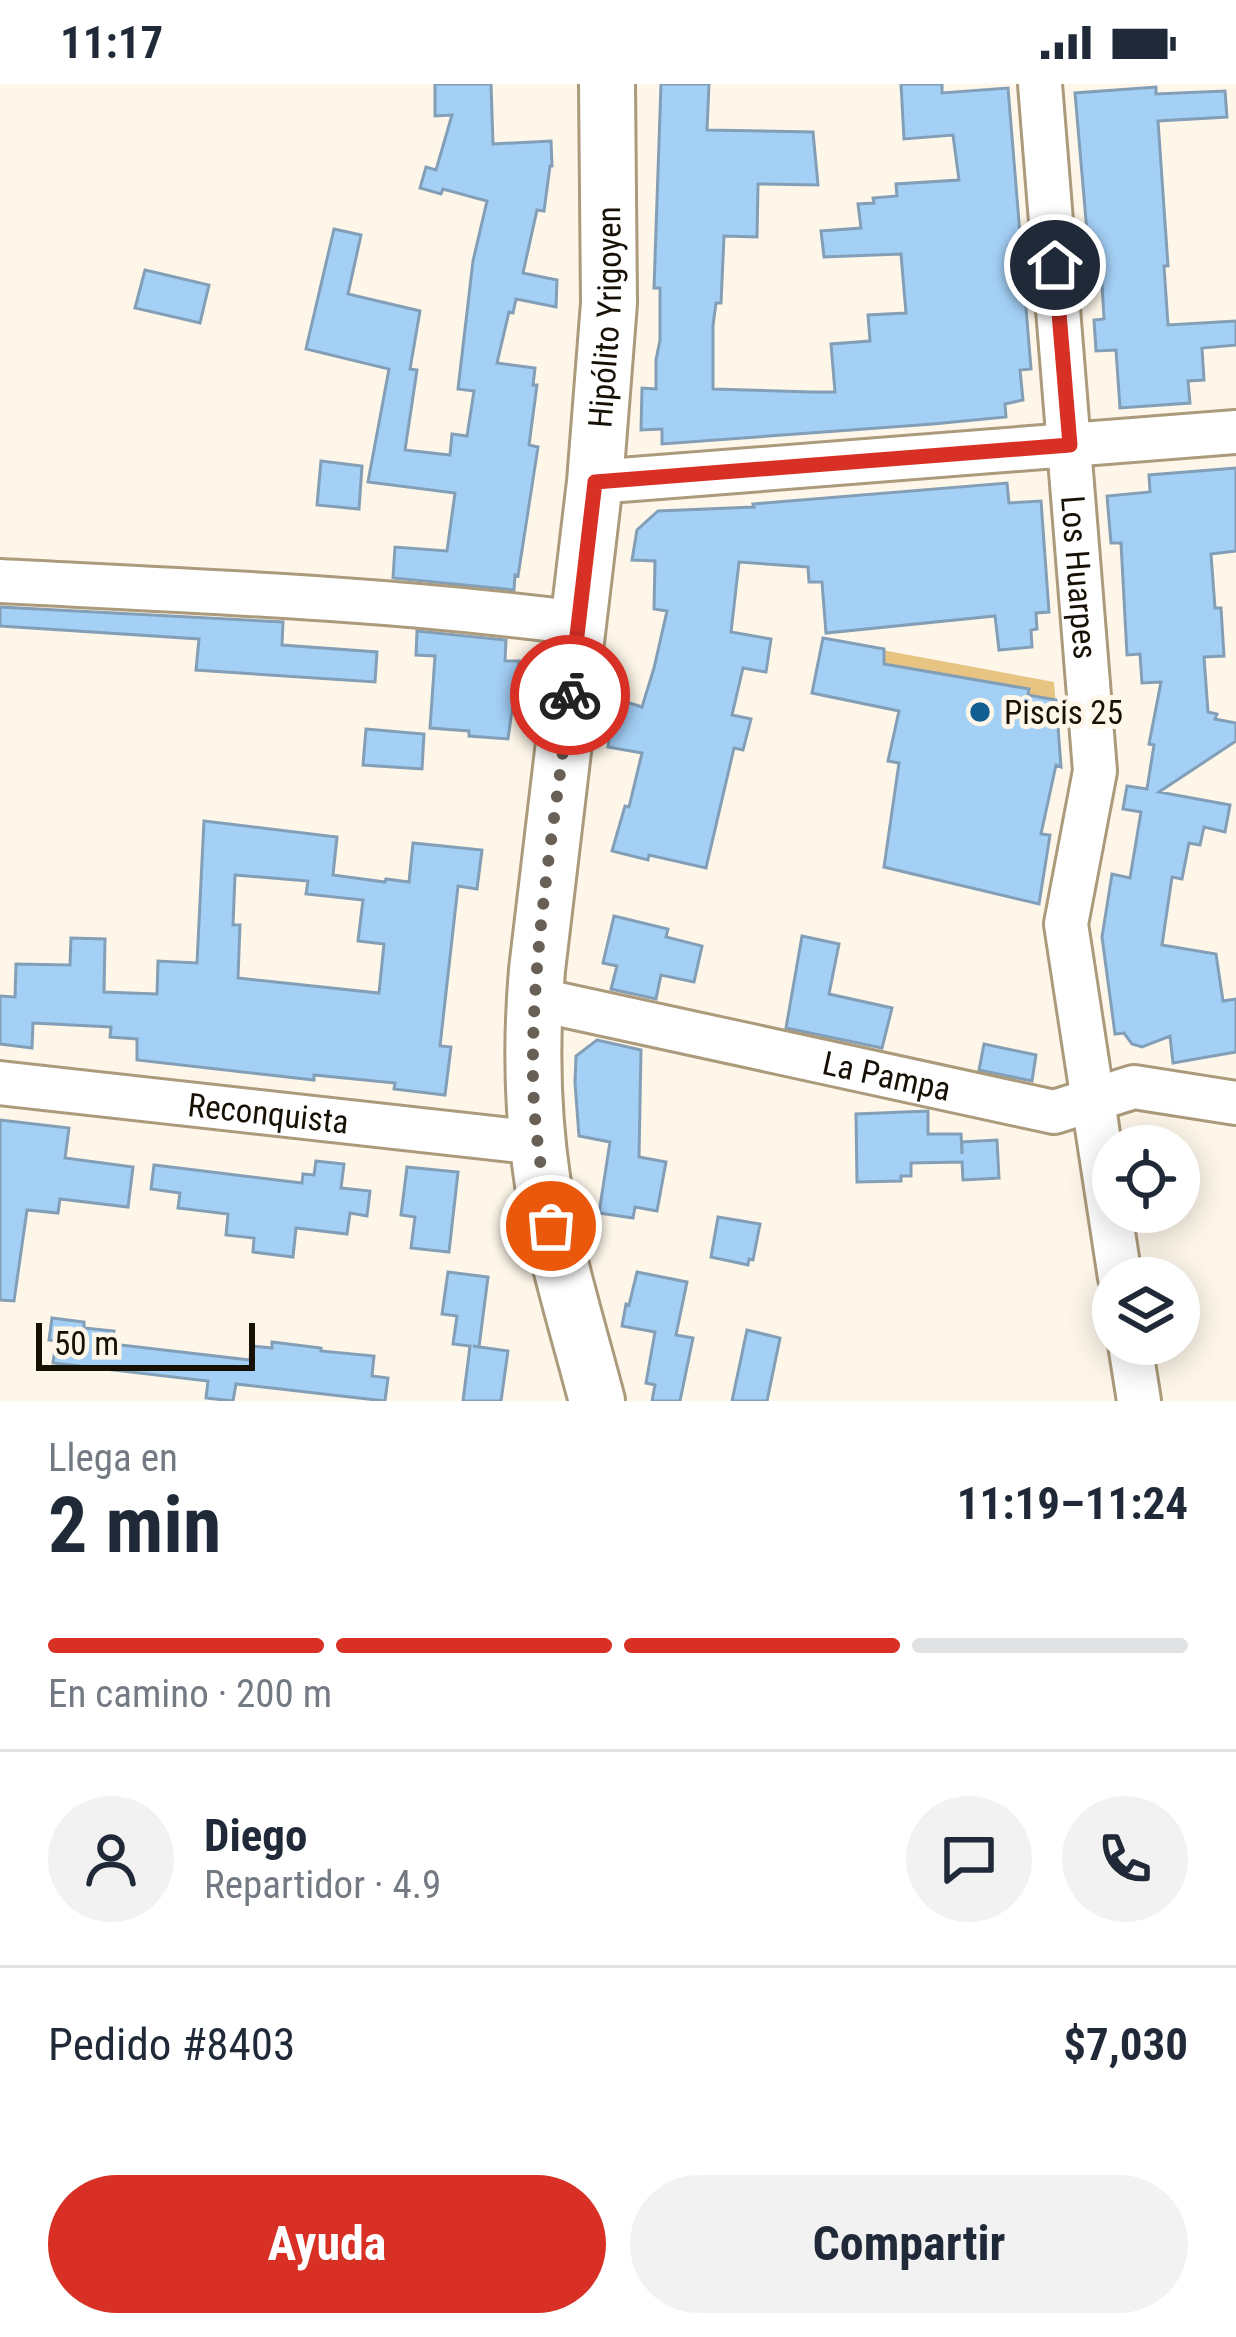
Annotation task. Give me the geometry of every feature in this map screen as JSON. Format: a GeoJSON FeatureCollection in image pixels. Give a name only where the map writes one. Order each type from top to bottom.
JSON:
{"type":"FeatureCollection","features":[{"type":"Feature","properties":{"kind":"main road","name":"Hipólito Yrigoyen"},"geometry":{"type":"LineString","coordinates":[[597,1401],[554,1237],[533,1085],[535,999],[595,482],[609,303],[607,84]]}},
{"type":"Feature","properties":{"kind":"street","name":"Los Huarpes"},"geometry":{"type":"LineString","coordinates":[[1040,84],[1095,771],[1066,924],[1117,1257]]}},
{"type":"Feature","properties":{"kind":"street"},"geometry":{"type":"LineString","coordinates":[[595,482],[1236,432]]}},
{"type":"Feature","properties":{"kind":"street"},"geometry":{"type":"LineString","coordinates":[[0,581],[336,600],[579,623]]}},
{"type":"Feature","properties":{"kind":"street","name":"La Pampa"},"geometry":{"type":"LineString","coordinates":[[535,999],[1054,1112],[1134,1087],[1236,1103]]}},
{"type":"Feature","properties":{"kind":"street","name":"Reconquista"},"geometry":{"type":"LineString","coordinates":[[0,1084],[538,1143]]}},
{"type":"Feature","properties":{"kind":"street"},"geometry":{"type":"LineString","coordinates":[[1133,1365],[1139,1401]]}},
{"type":"Feature","properties":{"kind":"shaded area","name":"Piscis 25"},"geometry":{"type":"Polygon","coordinates":[[[823,639],[1054,682],[1061,767],[1024,755],[823,639]]]}},
{"type":"Feature","properties":{"kind":"building"},"geometry":{"type":"Polygon","coordinates":[[[435,84],[491,84],[493,144],[551,141],[544,211],[537,210],[523,273],[557,280],[556,307],[516,299],[497,363],[535,368],[533,385],[537,385],[529,445],[538,447],[514,590],[393,578],[395,547],[447,551],[455,493],[368,482],[389,369],[306,349],[334,229],[361,235],[348,294],[420,311],[410,369],[417,370],[405,450],[450,455],[452,434],[467,436],[474,391],[458,389],[473,261],[487,201],[420,188],[426,167],[436,170],[452,115],[435,116],[435,84]]]}},
{"type":"Feature","properties":{"kind":"building"},"geometry":{"type":"Polygon","coordinates":[[[661,84],[709,84],[707,130],[813,132],[818,185],[758,184],[757,237],[724,236],[721,303],[716,303],[713,325],[713,389],[812,392],[835,392],[831,344],[870,341],[868,315],[906,313],[901,254],[824,257],[821,231],[861,228],[858,204],[897,196],[896,184],[959,180],[953,135],[904,139],[901,84],[942,84],[942,93],[1008,88],[1031,369],[1020,370],[1023,400],[1005,404],[1006,417],[933,424],[662,444],[662,429],[641,430],[642,388],[656,389],[660,340],[660,288],[654,288],[661,84]]]}},
{"type":"Feature","properties":{"kind":"building"},"geometry":{"type":"Polygon","coordinates":[[[1156,87],[1156,94],[1225,91],[1227,117],[1158,121],[1168,266],[1164,266],[1168,325],[1236,321],[1236,345],[1202,348],[1204,380],[1188,381],[1190,403],[1120,408],[1116,350],[1096,351],[1094,320],[1104,319],[1101,266],[1090,267],[1075,93],[1156,87]]]}},
{"type":"Feature","properties":{"kind":"building"},"geometry":{"type":"Polygon","coordinates":[[[145,270],[209,285],[200,323],[135,308],[145,270]]]}},
{"type":"Feature","properties":{"kind":"building"},"geometry":{"type":"Polygon","coordinates":[[[321,461],[362,466],[359,509],[317,505],[321,461]]]}},
{"type":"Feature","properties":{"kind":"building"},"geometry":{"type":"Polygon","coordinates":[[[1236,468],[1236,551],[1211,554],[1224,656],[1204,657],[1208,712],[1217,714],[1215,719],[1236,723],[1236,741],[1159,792],[1230,805],[1225,832],[1204,827],[1200,845],[1189,843],[1182,879],[1172,877],[1162,945],[1216,954],[1223,1001],[1236,999],[1236,1052],[1173,1063],[1170,1036],[1142,1047],[1132,1044],[1124,1033],[1115,1034],[1102,937],[1112,874],[1130,878],[1141,812],[1123,809],[1127,786],[1147,789],[1154,745],[1149,744],[1161,682],[1142,683],[1140,654],[1127,655],[1121,543],[1111,543],[1107,496],[1150,492],[1149,475],[1236,468]]]}},
{"type":"Feature","properties":{"kind":"building"},"geometry":{"type":"Polygon","coordinates":[[[1007,483],[1009,503],[1041,501],[1049,612],[1036,613],[1032,647],[999,650],[995,616],[826,633],[822,582],[809,582],[808,567],[739,562],[731,632],[771,639],[766,672],[743,668],[732,715],[751,719],[743,750],[734,748],[706,868],[612,851],[642,753],[608,747],[614,698],[642,707],[667,611],[654,609],[655,561],[632,560],[637,530],[658,511],[754,507],[1007,483]]]}},
{"type":"Feature","properties":{"kind":"building"},"geometry":{"type":"Polygon","coordinates":[[[0,607],[283,622],[282,645],[377,652],[375,682],[196,670],[199,639],[0,626],[0,607]]]}},
{"type":"Feature","properties":{"kind":"building"},"geometry":{"type":"Polygon","coordinates":[[[417,631],[506,640],[505,661],[519,661],[508,739],[430,728],[435,656],[416,655],[417,631]]]}},
{"type":"Feature","properties":{"kind":"building"},"geometry":{"type":"Polygon","coordinates":[[[823,638],[884,649],[884,664],[1029,689],[1028,695],[1056,700],[1061,767],[1056,765],[1041,834],[1050,835],[1039,904],[884,867],[899,763],[888,761],[899,711],[812,693],[823,638]]]}},
{"type":"Feature","properties":{"kind":"building"},"geometry":{"type":"Polygon","coordinates":[[[366,729],[424,734],[422,769],[363,765],[366,729]]]}},
{"type":"Feature","properties":{"kind":"building"},"geometry":{"type":"Polygon","coordinates":[[[204,821],[337,837],[333,875],[385,882],[409,882],[413,843],[482,850],[477,889],[458,886],[440,1046],[451,1047],[445,1095],[394,1089],[395,1083],[314,1075],[314,1080],[137,1060],[137,1039],[110,1037],[111,1027],[33,1023],[32,1048],[0,1044],[0,996],[15,997],[16,964],[70,965],[71,938],[105,939],[104,992],[157,994],[158,961],[197,963],[204,821]],[[235,875],[238,978],[379,993],[384,944],[358,941],[363,900],[306,894],[308,881],[235,875]]]}},
{"type":"Feature","properties":{"kind":"building"},"geometry":{"type":"Polygon","coordinates":[[[614,916],[668,929],[666,937],[702,946],[694,982],[661,975],[656,999],[611,989],[617,966],[603,963],[614,916]]]}},
{"type":"Feature","properties":{"kind":"building"},"geometry":{"type":"Polygon","coordinates":[[[802,936],[839,944],[829,994],[892,1008],[882,1048],[786,1028],[802,936]]]}},
{"type":"Feature","properties":{"kind":"building"},"geometry":{"type":"Polygon","coordinates":[[[597,1040],[641,1050],[639,1157],[666,1162],[657,1211],[635,1207],[633,1218],[599,1213],[610,1142],[579,1136],[576,1056],[597,1040]]]}},
{"type":"Feature","properties":{"kind":"building"},"geometry":{"type":"Polygon","coordinates":[[[984,1044],[1036,1055],[1032,1081],[979,1070],[984,1044]]]}},
{"type":"Feature","properties":{"kind":"building"},"geometry":{"type":"Polygon","coordinates":[[[928,1111],[928,1134],[961,1134],[962,1154],[962,1142],[997,1140],[999,1178],[963,1180],[962,1162],[911,1163],[911,1176],[901,1176],[901,1181],[857,1182],[856,1114],[928,1111]]]}},
{"type":"Feature","properties":{"kind":"building"},"geometry":{"type":"Polygon","coordinates":[[[0,1120],[69,1128],[65,1158],[133,1167],[128,1207],[60,1199],[58,1213],[27,1210],[14,1301],[0,1300],[0,1120]]]}},
{"type":"Feature","properties":{"kind":"building"},"geometry":{"type":"Polygon","coordinates":[[[316,1161],[344,1164],[341,1188],[370,1191],[367,1216],[350,1213],[347,1234],[296,1228],[293,1257],[253,1252],[254,1238],[226,1235],[228,1214],[178,1208],[180,1193],[151,1189],[154,1165],[302,1183],[303,1174],[314,1175],[316,1161]]]}},
{"type":"Feature","properties":{"kind":"building"},"geometry":{"type":"Polygon","coordinates":[[[407,1167],[458,1172],[449,1252],[411,1248],[415,1217],[401,1215],[407,1167]]]}},
{"type":"Feature","properties":{"kind":"building"},"geometry":{"type":"Polygon","coordinates":[[[718,1217],[760,1224],[748,1265],[711,1257],[718,1217]]]}},
{"type":"Feature","properties":{"kind":"building"},"geometry":{"type":"Polygon","coordinates":[[[448,1272],[488,1277],[479,1347],[508,1351],[501,1401],[463,1401],[470,1346],[453,1344],[457,1316],[442,1314],[448,1272]]]}},
{"type":"Feature","properties":{"kind":"building"},"geometry":{"type":"Polygon","coordinates":[[[637,1272],[687,1282],[676,1335],[693,1338],[680,1401],[652,1401],[655,1385],[646,1383],[655,1332],[622,1326],[637,1272]]]}},
{"type":"Feature","properties":{"kind":"building"},"geometry":{"type":"Polygon","coordinates":[[[52,1318],[114,1331],[112,1344],[250,1360],[251,1346],[272,1348],[272,1342],[374,1356],[372,1376],[388,1378],[385,1401],[236,1384],[233,1401],[206,1398],[208,1381],[53,1363],[52,1318]]]}},
{"type":"Feature","properties":{"kind":"building"},"geometry":{"type":"Polygon","coordinates":[[[747,1330],[780,1338],[767,1401],[732,1401],[747,1330]]]}},
{"type":"Feature","properties":{"kind":"way so far"},"geometry":{"type":"LineString","coordinates":[[551,1226],[537,1132],[533,1037],[570,695]]}},
{"type":"Feature","properties":{"kind":"place","name":"Piscis 25"},"geometry":{"type":"Point","coordinates":[980,712]}},
{"type":"Feature","properties":{"kind":"route"},"geometry":{"type":"LineString","coordinates":[[570,695],[595,482],[1070,445],[1055,265]]}}]}
